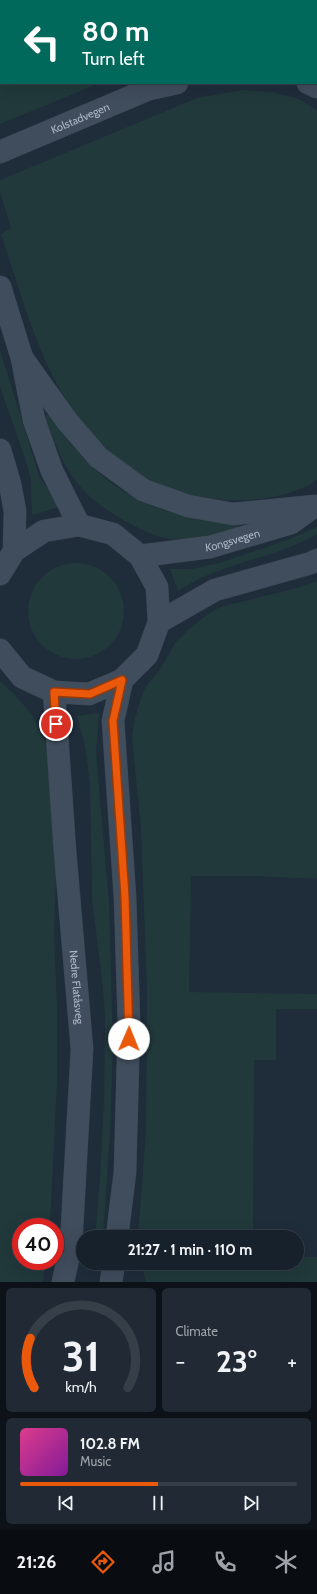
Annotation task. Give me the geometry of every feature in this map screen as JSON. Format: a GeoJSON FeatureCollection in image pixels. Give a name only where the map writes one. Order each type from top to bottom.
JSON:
{"type":"FeatureCollection","features":[{"type":"Feature","properties":{"kind":"street","name":"Kolstadvegen"},"geometry":{"type":"LineString","coordinates":[[0,152],[154,86],[170,84]]}},
{"type":"Feature","properties":{"kind":"street"},"geometry":{"type":"LineString","coordinates":[[0,287],[22,358],[34,420],[52,471],[78,525]]}},
{"type":"Feature","properties":{"kind":"street"},"geometry":{"type":"LineString","coordinates":[[22,358],[68,421],[98,457],[143,490],[188,506],[233,514],[316,505]]}},
{"type":"Feature","properties":{"kind":"street"},"geometry":{"type":"LineString","coordinates":[[0,450],[10,484],[15,510],[14,551]]}},
{"type":"Feature","properties":{"kind":"street","name":"Kongsvegen"},"geometry":{"type":"LineString","coordinates":[[140,556],[210,547],[291,523],[316,505]]}},
{"type":"Feature","properties":{"kind":"street"},"geometry":{"type":"LineString","coordinates":[[0,574],[14,551],[44,531],[78,525],[113,534],[140,556],[157,587],[159,622],[147,655],[122,680],[90,694],[54,692],[22,677],[0,650]]}},
{"type":"Feature","properties":{"kind":"street"},"geometry":{"type":"LineString","coordinates":[[159,622],[215,590],[317,560]]}},
{"type":"Feature","properties":{"kind":"street"},"geometry":{"type":"LineString","coordinates":[[118,1230],[125,1172],[129,1024],[125,897],[113,721],[122,680]]}},
{"type":"Feature","properties":{"kind":"street","name":"Nedre Flatåsveg"},"geometry":{"type":"LineString","coordinates":[[54,692],[65,851],[82,1050],[71,1245],[63,1282]]}},
{"type":"Feature","properties":{"kind":"street"},"geometry":{"type":"LineString","coordinates":[[111,1282],[113,1270]]}},
{"type":"Feature","properties":{"kind":"green space"},"geometry":{"type":"Polygon","coordinates":[[[0,84],[98,84],[0,124],[0,84]]]}},
{"type":"Feature","properties":{"kind":"green space"},"geometry":{"type":"Polygon","coordinates":[[[242,90],[272,92],[299,99],[317,110],[317,480],[294,491],[268,498],[227,500],[189,495],[156,484],[135,473],[97,439],[72,408],[53,376],[35,336],[1,234],[11,228],[0,192],[0,180],[197,98],[242,90]]]}},
{"type":"Feature","properties":{"kind":"green space"},"geometry":{"type":"Polygon","coordinates":[[[0,350],[39,476],[58,505],[58,507],[34,515],[32,514],[31,480],[25,458],[0,387],[0,350]]]}},
{"type":"Feature","properties":{"kind":"green space"},"geometry":{"type":"Polygon","coordinates":[[[47,414],[50,415],[68,440],[86,461],[107,479],[129,494],[153,506],[179,515],[207,521],[237,524],[239,527],[201,539],[171,539],[146,532],[112,513],[85,492],[66,467],[45,417],[47,414]]]}},
{"type":"Feature","properties":{"kind":"green space"},"geometry":{"type":"Polygon","coordinates":[[[317,527],[317,535],[291,547],[213,573],[178,591],[170,569],[192,569],[222,562],[290,539],[317,527]]]}},
{"type":"Feature","properties":{"kind":"green space"},"geometry":{"type":"Polygon","coordinates":[[[76,563],[94,567],[103,571],[110,577],[116,584],[120,593],[124,611],[120,629],[116,638],[110,645],[103,651],[94,655],[76,659],[58,655],[49,651],[42,645],[36,638],[32,629],[28,611],[32,593],[36,584],[42,577],[49,571],[58,567],[76,563]]]}},
{"type":"Feature","properties":{"kind":"green space"},"geometry":{"type":"Polygon","coordinates":[[[317,581],[317,879],[255,876],[191,876],[189,992],[317,994],[317,1009],[276,1009],[276,1060],[254,1060],[253,1230],[139,1230],[146,1130],[147,992],[141,829],[132,738],[134,722],[146,686],[161,668],[175,643],[190,628],[218,608],[297,588],[317,581]]]}},
{"type":"Feature","properties":{"kind":"green space"},"geometry":{"type":"Polygon","coordinates":[[[0,681],[15,695],[32,715],[45,741],[51,781],[56,881],[54,931],[57,1008],[57,1082],[50,1218],[12,1218],[12,1270],[44,1270],[43,1282],[0,1282],[0,681]]]}},
{"type":"Feature","properties":{"kind":"green space"},"geometry":{"type":"Polygon","coordinates":[[[99,714],[96,752],[109,902],[113,1044],[110,1135],[103,1230],[96,1230],[104,1101],[105,1017],[102,978],[92,900],[90,784],[85,746],[77,716],[99,714]]]}},
{"type":"Feature","properties":{"kind":"green space"},"geometry":{"type":"Polygon","coordinates":[[[304,1257],[317,1257],[317,1282],[146,1282],[143,1270],[304,1270],[304,1257]]]}},
{"type":"Feature","properties":{"kind":"route"},"geometry":{"type":"LineString","coordinates":[[56,724],[54,692],[90,694],[122,680],[113,721],[125,897],[129,1039]]}}]}
